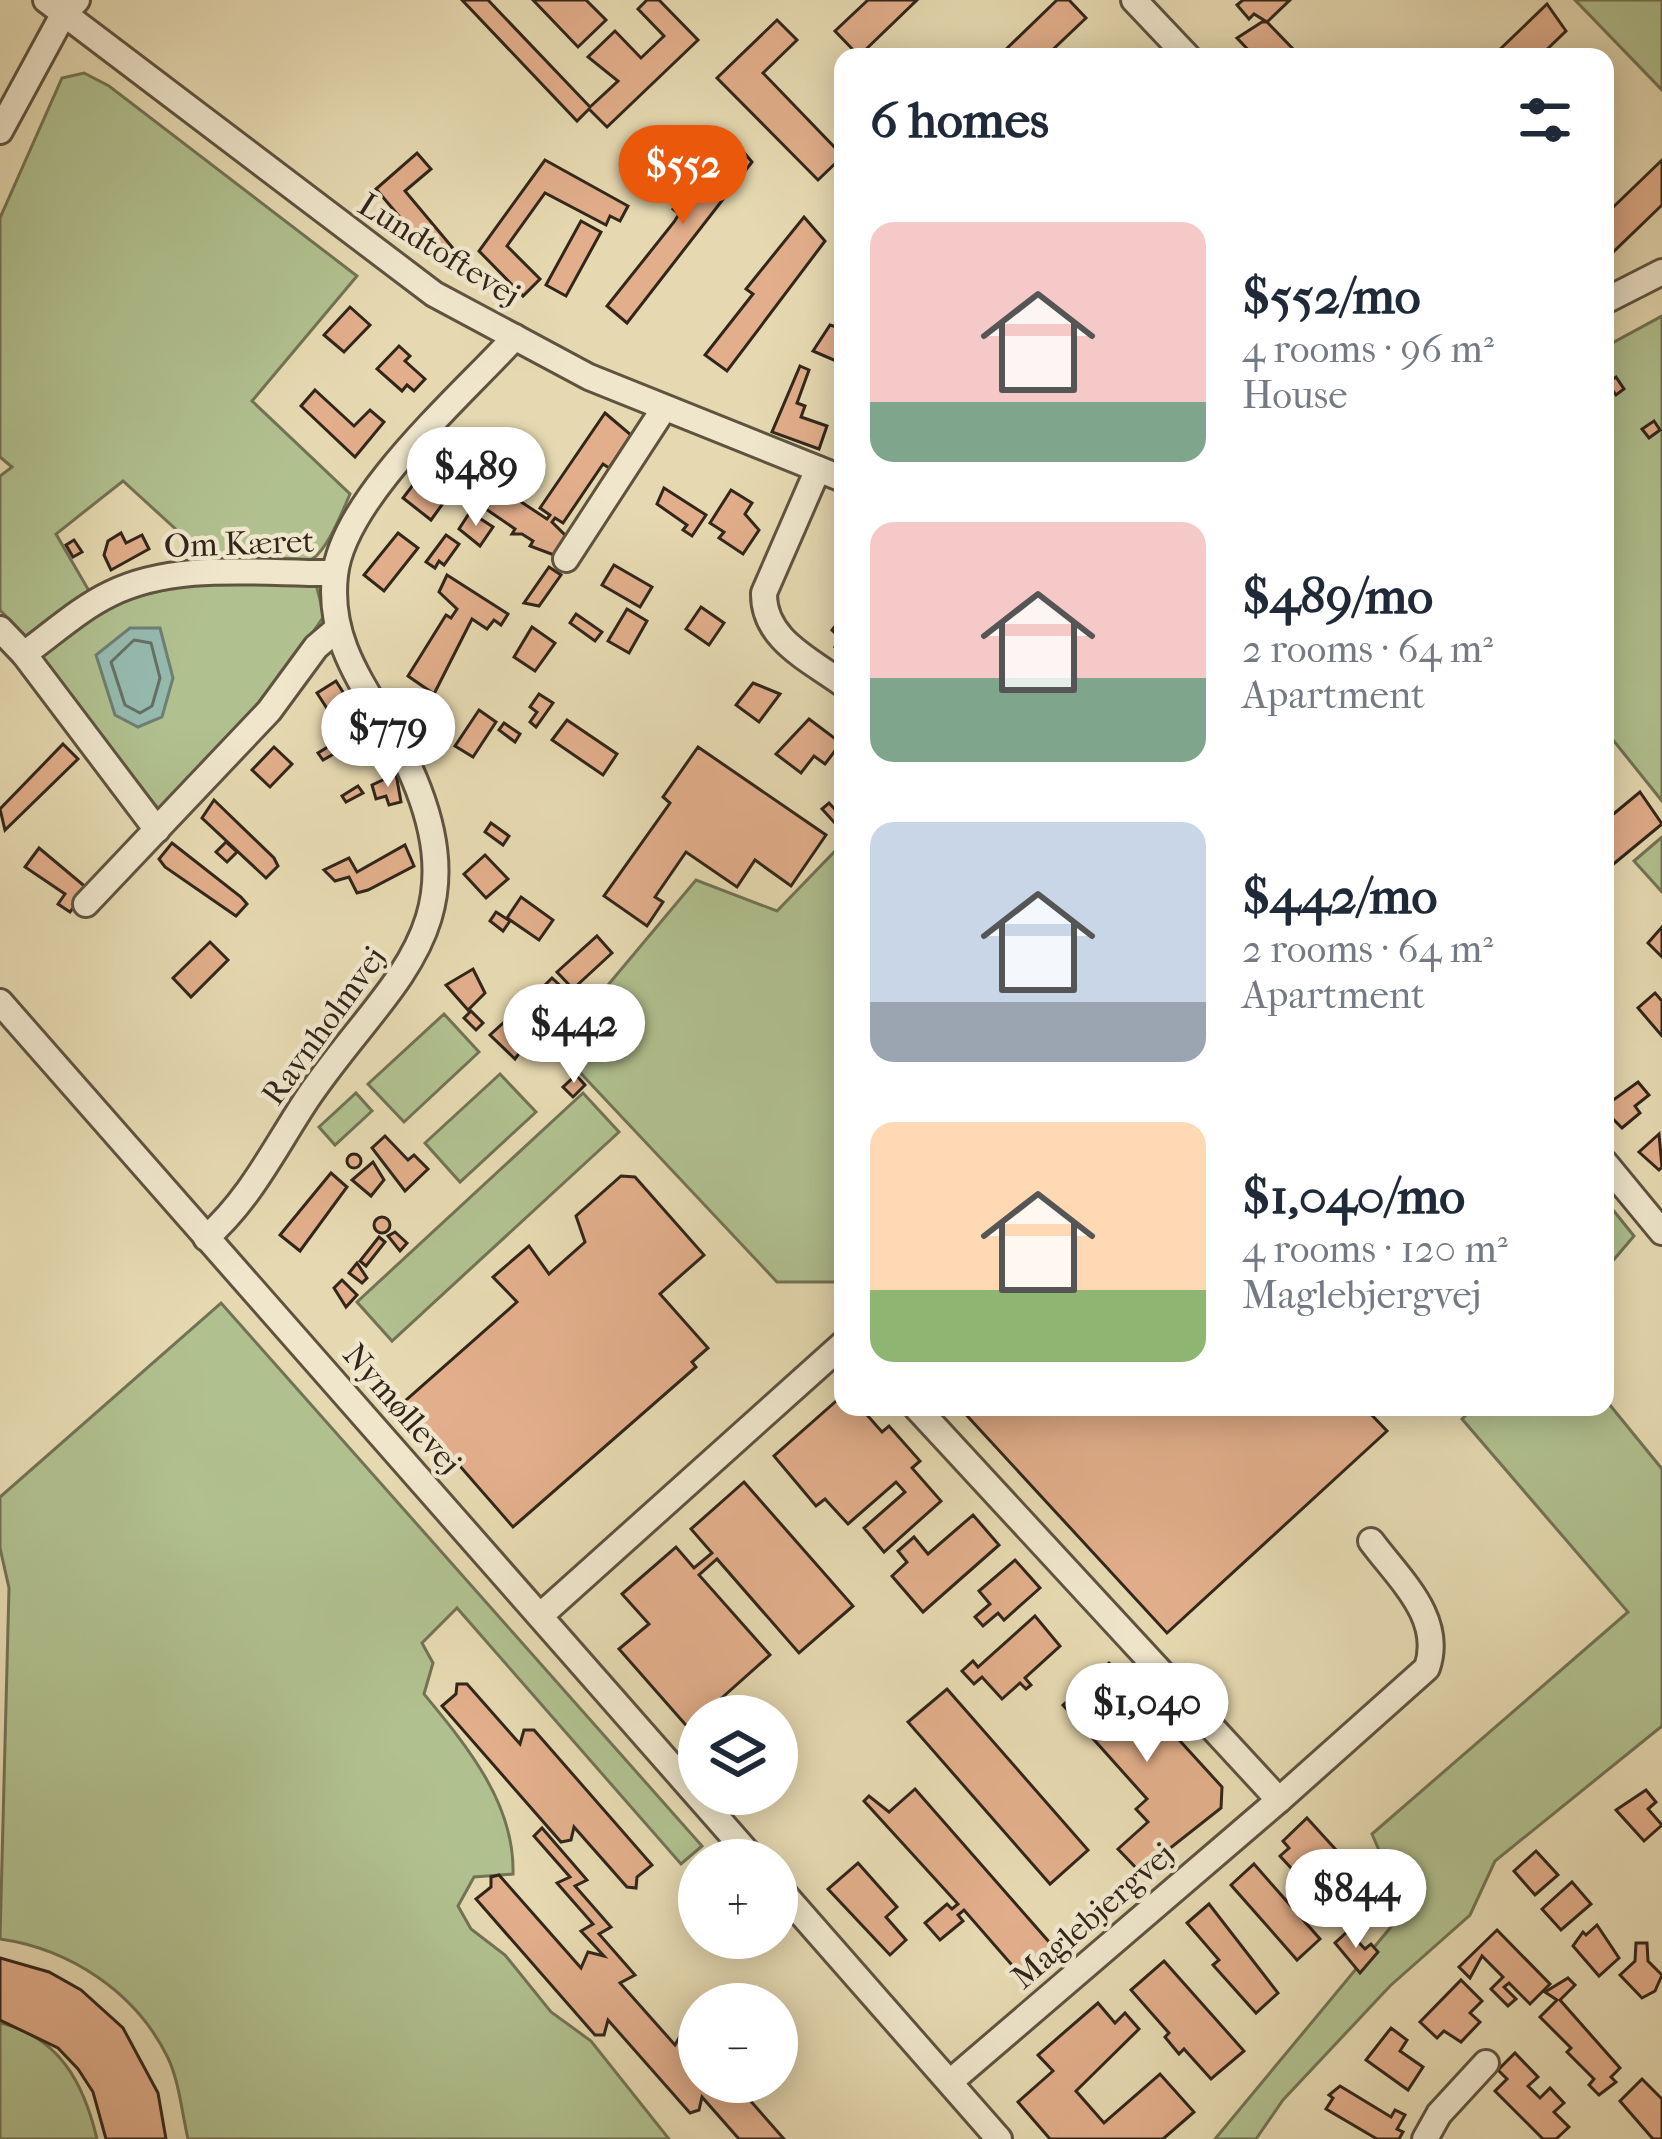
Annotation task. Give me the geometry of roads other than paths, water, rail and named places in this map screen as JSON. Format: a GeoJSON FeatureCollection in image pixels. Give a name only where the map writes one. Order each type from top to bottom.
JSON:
{"type":"FeatureCollection","features":[{"type":"Feature","properties":{"kind":"street"},"geometry":{"type":"LineString","coordinates":[[1134,0],[1179,48]]}},
{"type":"Feature","properties":{"kind":"street"},"geometry":{"type":"LineString","coordinates":[[0,131],[62,5]]}},
{"type":"Feature","properties":{"kind":"street","name":"Lundtoftevej"},"geometry":{"type":"LineString","coordinates":[[62,5],[416,281],[515,337],[663,410],[834,475]]}},
{"type":"Feature","properties":{"kind":"street"},"geometry":{"type":"LineString","coordinates":[[1614,296],[1662,272]]}},
{"type":"Feature","properties":{"kind":"street","name":"Ravnholmvej"},"geometry":{"type":"LineString","coordinates":[[206,1238],[242,1207],[308,1098],[412,965],[428,929],[432,861],[424,815],[410,767],[349,664],[336,630],[335,573],[354,527],[383,482],[515,337]]}},
{"type":"Feature","properties":{"kind":"street"},"geometry":{"type":"LineString","coordinates":[[566,559],[663,410]]}},
{"type":"Feature","properties":{"kind":"street"},"geometry":{"type":"LineString","coordinates":[[818,469],[764,593],[764,614],[775,633],[834,677]]}},
{"type":"Feature","properties":{"kind":"street","name":"Om Kæret"},"geometry":{"type":"LineString","coordinates":[[25,654],[110,593],[142,582],[178,574],[335,573]]}},
{"type":"Feature","properties":{"kind":"street"},"geometry":{"type":"LineString","coordinates":[[0,629],[25,654],[157,830]]}},
{"type":"Feature","properties":{"kind":"street"},"geometry":{"type":"LineString","coordinates":[[86,904],[336,630]]}},
{"type":"Feature","properties":{"kind":"street","name":"Nymøllevej"},"geometry":{"type":"LineString","coordinates":[[0,1003],[736,1839]]}},
{"type":"Feature","properties":{"kind":"street"},"geometry":{"type":"LineString","coordinates":[[1614,1172],[1660,1225]]}},
{"type":"Feature","properties":{"kind":"street"},"geometry":{"type":"LineString","coordinates":[[540,1616],[834,1352]]}},
{"type":"Feature","properties":{"kind":"street"},"geometry":{"type":"LineString","coordinates":[[924,1416],[1279,1800]]}},
{"type":"Feature","properties":{"kind":"street","name":"Maglebjergvej"},"geometry":{"type":"LineString","coordinates":[[950,2082],[1427,1668],[1435,1645],[1430,1622],[1371,1541]]}},
{"type":"Feature","properties":{"kind":"street"},"geometry":{"type":"LineString","coordinates":[[798,1910],[999,2139]]}},
{"type":"Feature","properties":{"kind":"street"},"geometry":{"type":"LineString","coordinates":[[1425,2139],[1439,2114],[1486,2063]]}},
{"type":"Feature","properties":{"kind":"water"},"geometry":{"type":"Polygon","coordinates":[[[130,628],[160,628],[173,678],[162,717],[138,727],[115,715],[96,655],[130,628]]]}}]}
